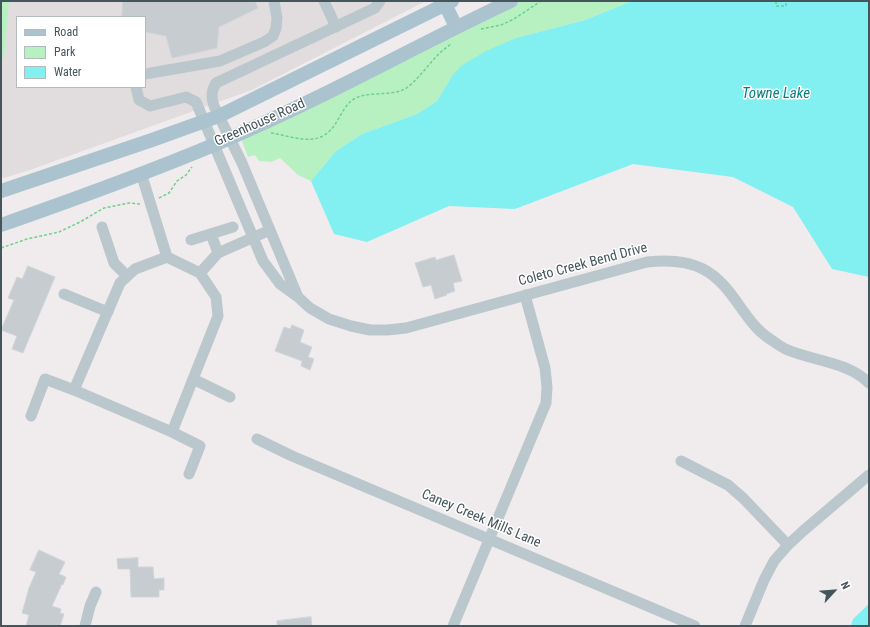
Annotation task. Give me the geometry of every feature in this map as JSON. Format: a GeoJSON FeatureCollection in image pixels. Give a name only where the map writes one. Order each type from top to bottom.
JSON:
{"type":"FeatureCollection","features":[{"type":"Feature","properties":{"kind":"main road","name":"Greenhouse Road"},"geometry":{"type":"LineString","coordinates":[[1,225],[230,138],[292,110],[456,27],[511,1]]}},
{"type":"Feature","properties":{"kind":"main road","name":"Greenhouse Road"},"geometry":{"type":"LineString","coordinates":[[1,191],[219,116],[449,3]]}},
{"type":"Feature","properties":{"kind":"main road"},"geometry":{"type":"LineString","coordinates":[[449,3],[456,27]]}},
{"type":"Feature","properties":{"kind":"street"},"geometry":{"type":"LineString","coordinates":[[146,74],[220,61],[264,42],[272,36],[276,28],[277,18],[274,1]]}},
{"type":"Feature","properties":{"kind":"street"},"geometry":{"type":"LineString","coordinates":[[324,1],[336,26]]}},
{"type":"Feature","properties":{"kind":"street","name":"Coleto Creek Bend Drive"},"geometry":{"type":"LineString","coordinates":[[298,297],[230,138],[219,116],[212,97],[212,90],[216,83],[375,8],[380,1]]}},
{"type":"Feature","properties":{"kind":"street","name":"Coleto Creek Bend Drive"},"geometry":{"type":"LineString","coordinates":[[136,88],[140,100],[150,106],[186,97],[196,102],[203,122],[263,261],[280,284],[310,308],[329,318],[351,326],[364,328],[387,330],[406,328],[647,262],[665,260],[684,262],[703,269],[720,281],[754,324],[768,338],[787,350],[850,369],[869,383]]}},
{"type":"Feature","properties":{"kind":"street"},"geometry":{"type":"LineString","coordinates":[[141,173],[167,257]]}},
{"type":"Feature","properties":{"kind":"street"},"geometry":{"type":"LineString","coordinates":[[102,227],[114,263],[127,276]]}},
{"type":"Feature","properties":{"kind":"street"},"geometry":{"type":"LineString","coordinates":[[191,240],[233,227]]}},
{"type":"Feature","properties":{"kind":"street"},"geometry":{"type":"LineString","coordinates":[[200,273],[218,253],[270,230]]}},
{"type":"Feature","properties":{"kind":"street"},"geometry":{"type":"LineString","coordinates":[[211,234],[218,253]]}},
{"type":"Feature","properties":{"kind":"street"},"geometry":{"type":"LineString","coordinates":[[74,390],[120,283],[135,269],[167,257],[200,273],[216,297],[218,316],[172,432]]}},
{"type":"Feature","properties":{"kind":"street"},"geometry":{"type":"LineString","coordinates":[[64,294],[108,312]]}},
{"type":"Feature","properties":{"kind":"street"},"geometry":{"type":"LineString","coordinates":[[453,626],[546,403],[548,387],[545,368],[524,295]]}},
{"type":"Feature","properties":{"kind":"street"},"geometry":{"type":"LineString","coordinates":[[31,416],[45,379],[172,432],[200,446],[189,474]]}},
{"type":"Feature","properties":{"kind":"street"},"geometry":{"type":"LineString","coordinates":[[193,379],[230,397]]}},
{"type":"Feature","properties":{"kind":"street","name":"Caney Creek Mills Lane"},"geometry":{"type":"LineString","coordinates":[[257,439],[292,456],[694,626]]}},
{"type":"Feature","properties":{"kind":"street"},"geometry":{"type":"LineString","coordinates":[[681,461],[728,485],[753,508],[788,545]]}},
{"type":"Feature","properties":{"kind":"street"},"geometry":{"type":"LineString","coordinates":[[745,626],[764,580],[774,561],[788,545],[869,475]]}},
{"type":"Feature","properties":{"kind":"street"},"geometry":{"type":"LineString","coordinates":[[85,626],[90,606],[96,592]]}},
{"type":"Feature","properties":{"kind":"path"},"geometry":{"type":"LineString","coordinates":[[479,30],[501,25],[514,19],[541,1]]}},
{"type":"Feature","properties":{"kind":"path"},"geometry":{"type":"LineString","coordinates":[[776,1],[776,6],[786,6],[786,1]]}},
{"type":"Feature","properties":{"kind":"path"},"geometry":{"type":"LineString","coordinates":[[268,133],[302,140],[321,136],[333,127],[352,101],[363,96],[390,93],[406,88],[439,54],[454,42]]}},
{"type":"Feature","properties":{"kind":"path"},"geometry":{"type":"LineString","coordinates":[[1,248],[27,239],[59,232],[104,208],[130,203],[138,204],[162,197],[193,167]]}},
{"type":"Feature","properties":{"kind":"shaded area"},"geometry":{"type":"Polygon","coordinates":[[[1,1],[426,1],[252,90],[30,170],[1,179],[1,1]]]}},
{"type":"Feature","properties":{"kind":"green space"},"geometry":{"type":"Polygon","coordinates":[[[1,1],[9,1],[4,58],[1,58],[1,1]]]}},
{"type":"Feature","properties":{"kind":"green space"},"geometry":{"type":"Polygon","coordinates":[[[520,1],[632,1],[585,20],[516,38],[452,76],[437,101],[417,114],[362,134],[336,151],[311,181],[298,175],[280,158],[271,162],[259,161],[255,155],[248,157],[242,141],[246,137],[520,1]]]}},
{"type":"Feature","properties":{"kind":"water","name":"Towne Lake"},"geometry":{"type":"Polygon","coordinates":[[[632,1],[869,1],[869,277],[832,269],[793,207],[733,177],[633,164],[515,209],[449,206],[367,242],[334,234],[311,181],[336,151],[362,134],[417,114],[437,101],[452,76],[461,66],[486,51],[516,38],[585,20],[632,1]]]}},
{"type":"Feature","properties":{"kind":"water"},"geometry":{"type":"Polygon","coordinates":[[[869,604],[869,626],[851,626],[853,619],[869,604]]]}},
{"type":"Feature","properties":{"kind":"building"},"geometry":{"type":"Polygon","coordinates":[[[123,1],[255,1],[258,8],[219,27],[217,48],[172,58],[166,36],[146,32],[146,16],[122,16],[123,1]]]}},
{"type":"Feature","properties":{"kind":"building"},"geometry":{"type":"Polygon","coordinates":[[[454,255],[462,281],[453,283],[455,291],[435,299],[431,285],[423,287],[415,263],[435,257],[436,260],[454,255]]]}},
{"type":"Feature","properties":{"kind":"building"},"geometry":{"type":"Polygon","coordinates":[[[28,266],[55,277],[23,353],[12,349],[17,336],[1,330],[14,300],[8,298],[17,277],[22,279],[28,266]]]}},
{"type":"Feature","properties":{"kind":"building"},"geometry":{"type":"Polygon","coordinates":[[[292,325],[304,330],[300,342],[312,347],[308,357],[314,359],[310,370],[301,366],[302,361],[275,351],[284,327],[290,329],[292,325]]]}},
{"type":"Feature","properties":{"kind":"building"},"geometry":{"type":"Polygon","coordinates":[[[39,550],[65,562],[59,574],[66,577],[52,606],[61,609],[60,613],[64,614],[60,626],[26,626],[29,615],[22,613],[29,588],[36,572],[30,570],[39,550]]]}},
{"type":"Feature","properties":{"kind":"building"},"geometry":{"type":"Polygon","coordinates":[[[138,558],[138,567],[153,567],[154,579],[164,578],[164,590],[159,590],[159,597],[131,597],[130,569],[118,569],[117,559],[138,558]]]}},
{"type":"Feature","properties":{"kind":"building"},"geometry":{"type":"Polygon","coordinates":[[[311,617],[312,626],[277,626],[277,621],[311,617]]]}}]}
